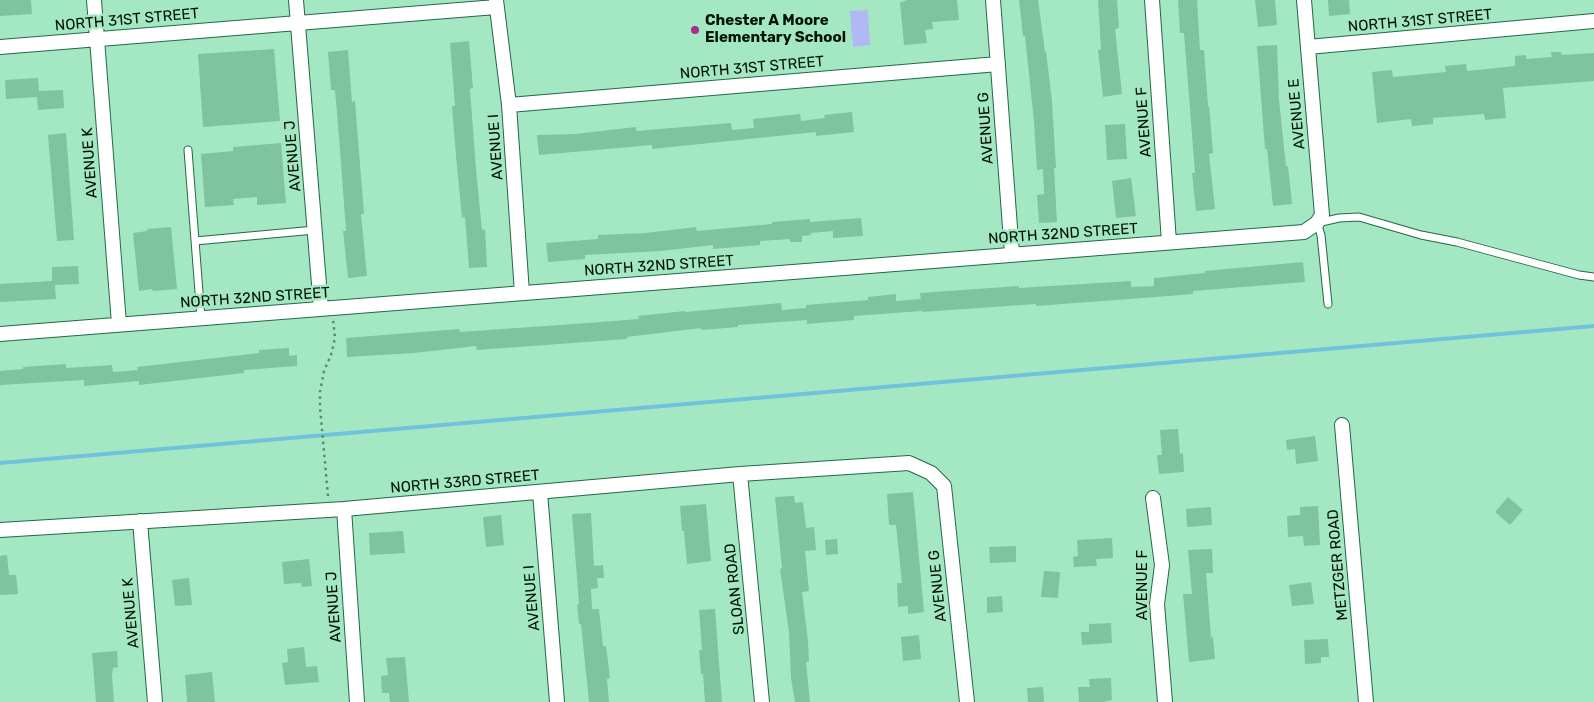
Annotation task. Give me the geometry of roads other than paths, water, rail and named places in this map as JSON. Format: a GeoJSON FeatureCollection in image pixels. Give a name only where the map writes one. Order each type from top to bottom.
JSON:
{"type":"FeatureCollection","features":[{"type":"Feature","properties":{"kind":"street","name":"AVENUE K"},"geometry":{"type":"LineString","coordinates":[[94,0],[119,324]]}},
{"type":"Feature","properties":{"kind":"street","name":"AVENUE J"},"geometry":{"type":"LineString","coordinates":[[296,0],[315,230],[327,308]]}},
{"type":"Feature","properties":{"kind":"street","name":"AVENUE G"},"geometry":{"type":"LineString","coordinates":[[993,0],[1012,254]]}},
{"type":"Feature","properties":{"kind":"street","name":"AVENUE F"},"geometry":{"type":"LineString","coordinates":[[1152,0],[1169,242]]}},
{"type":"Feature","properties":{"kind":"street","name":"AVENUE E"},"geometry":{"type":"LineString","coordinates":[[1304,0],[1322,215],[1317,223]]}},
{"type":"Feature","properties":{"kind":"street","name":"NORTH 31ST STREET"},"geometry":{"type":"LineString","coordinates":[[0,47],[496,4]]}},
{"type":"Feature","properties":{"kind":"street","name":"AVENUE I"},"geometry":{"type":"LineString","coordinates":[[496,4],[509,105],[522,293]]}},
{"type":"Feature","properties":{"kind":"street","name":"NORTH 31ST STREET"},"geometry":{"type":"LineString","coordinates":[[1308,47],[1594,22]]}},
{"type":"Feature","properties":{"kind":"street","name":"NORTH 31ST STREET"},"geometry":{"type":"LineString","coordinates":[[509,105],[998,64]]}},
{"type":"Feature","properties":{"kind":"street","name":"NORTH 32ND STREET"},"geometry":{"type":"LineString","coordinates":[[0,334],[1304,232],[1317,223]]}},
{"type":"Feature","properties":{"kind":"street","name":"METZGER ROAD"},"geometry":{"type":"LineString","coordinates":[[1342,425],[1366,702]]}},
{"type":"Feature","properties":{"kind":"street","name":"NORTH 33RD STREET"},"geometry":{"type":"LineString","coordinates":[[0,530],[344,509],[740,474],[909,463],[931,473]]}},
{"type":"Feature","properties":{"kind":"street","name":"AVENUE G"},"geometry":{"type":"LineString","coordinates":[[931,473],[944,486],[967,702]]}},
{"type":"Feature","properties":{"kind":"street","name":"SLOAN ROAD"},"geometry":{"type":"LineString","coordinates":[[740,474],[762,702]]}},
{"type":"Feature","properties":{"kind":"street","name":"AVENUE I"},"geometry":{"type":"LineString","coordinates":[[540,492],[557,702]]}},
{"type":"Feature","properties":{"kind":"street","name":"AVENUE F"},"geometry":{"type":"LineString","coordinates":[[1153,498],[1162,565],[1157,604],[1165,702]]}},
{"type":"Feature","properties":{"kind":"street","name":"AVENUE J"},"geometry":{"type":"LineString","coordinates":[[344,509],[357,702]]}},
{"type":"Feature","properties":{"kind":"street","name":"AVENUE K"},"geometry":{"type":"LineString","coordinates":[[140,521],[155,702]]}},
{"type":"Feature","properties":{"kind":"lane"},"geometry":{"type":"LineString","coordinates":[[188,150],[201,318]]}},
{"type":"Feature","properties":{"kind":"lane"},"geometry":{"type":"LineString","coordinates":[[1328,304],[1321,235],[1317,223],[1338,218],[1359,217],[1421,235],[1457,242],[1579,275],[1594,277]]}},
{"type":"Feature","properties":{"kind":"lane"},"geometry":{"type":"LineString","coordinates":[[195,241],[315,230]]}},
{"type":"Feature","properties":{"kind":"waterway"},"geometry":{"type":"LineString","coordinates":[[0,463],[1594,326]]}},
{"type":"Feature","properties":{"kind":"place","name":"Chester A Moore Elementary School"},"geometry":{"type":"Point","coordinates":[695,30]}}]}
